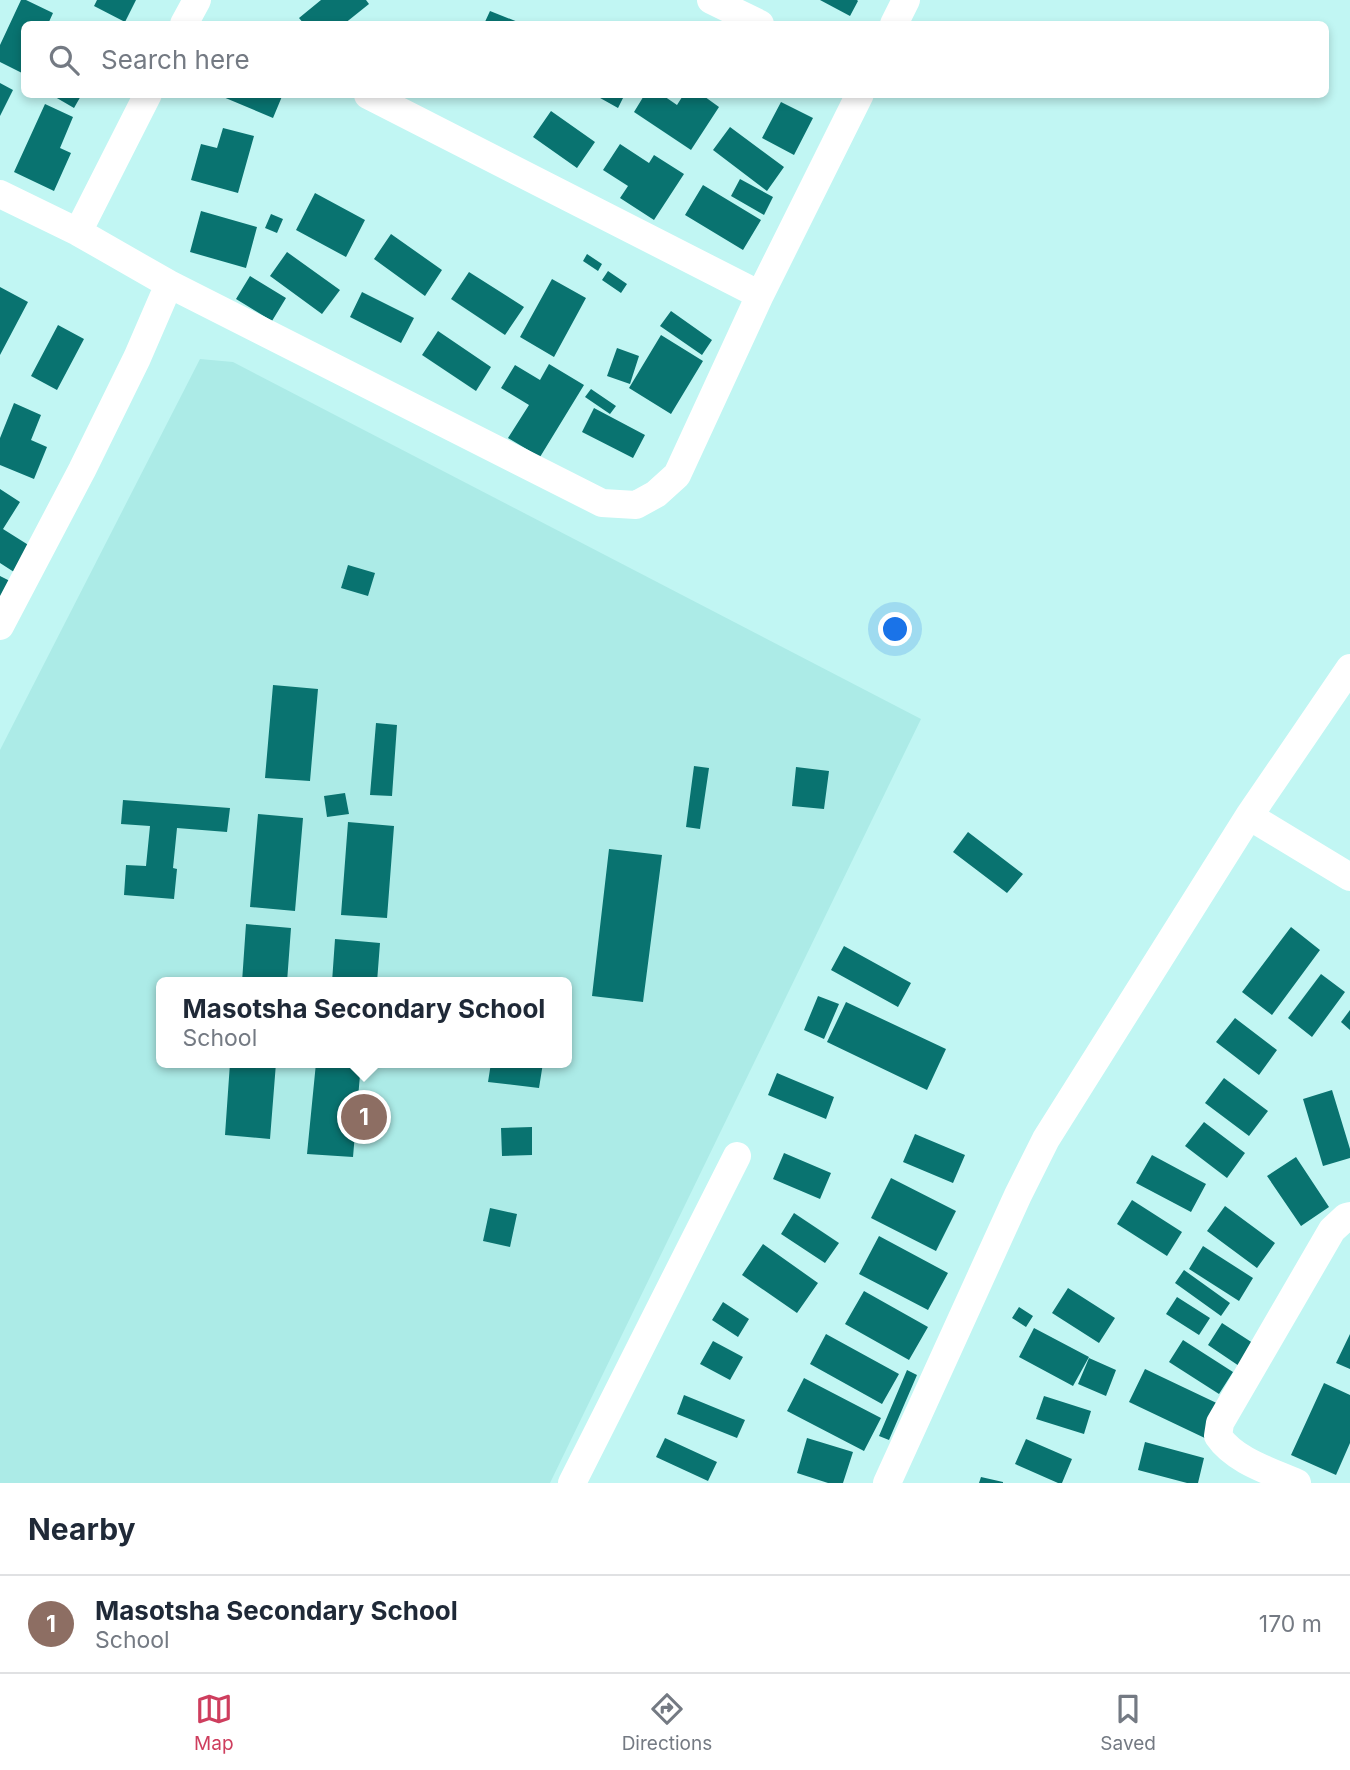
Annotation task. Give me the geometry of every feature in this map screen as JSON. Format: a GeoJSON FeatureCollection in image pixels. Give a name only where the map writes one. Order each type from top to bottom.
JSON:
{"type":"FeatureCollection","features":[{"type":"Feature","properties":{"kind":"street"},"geometry":{"type":"LineString","coordinates":[[186,21],[197,0]]}},
{"type":"Feature","properties":{"kind":"street"},"geometry":{"type":"LineString","coordinates":[[711,0],[755,21]]}},
{"type":"Feature","properties":{"kind":"street"},"geometry":{"type":"LineString","coordinates":[[896,21],[906,0]]}},
{"type":"Feature","properties":{"kind":"street"},"geometry":{"type":"LineString","coordinates":[[78,232],[146,98]]}},
{"type":"Feature","properties":{"kind":"street"},"geometry":{"type":"LineString","coordinates":[[374,98],[760,295]]}},
{"type":"Feature","properties":{"kind":"street"},"geometry":{"type":"LineString","coordinates":[[0,194],[78,232],[169,284],[602,503],[636,505],[656,494],[677,475],[760,295],[858,98]]}},
{"type":"Feature","properties":{"kind":"street"},"geometry":{"type":"LineString","coordinates":[[0,626],[88,458],[137,358],[169,284]]}},
{"type":"Feature","properties":{"kind":"street"},"geometry":{"type":"LineString","coordinates":[[887,1483],[1040,1151],[1249,816],[1350,668]]}},
{"type":"Feature","properties":{"kind":"street"},"geometry":{"type":"LineString","coordinates":[[1249,816],[1350,877]]}},
{"type":"Feature","properties":{"kind":"street"},"geometry":{"type":"LineString","coordinates":[[572,1483],[737,1156]]}},
{"type":"Feature","properties":{"kind":"street"},"geometry":{"type":"LineString","coordinates":[[1297,1483],[1239,1456],[1226,1447],[1218,1436],[1220,1423],[1332,1230],[1350,1216]]}},
{"type":"Feature","properties":{"kind":"shaded area"},"geometry":{"type":"Polygon","coordinates":[[[200,359],[233,362],[921,719],[550,1483],[0,1483],[0,750],[200,359]]]}},
{"type":"Feature","properties":{"kind":"building"},"geometry":{"type":"Polygon","coordinates":[[[21,0],[53,13],[49,21],[21,21],[21,72],[0,62],[0,45],[21,0]]]}},
{"type":"Feature","properties":{"kind":"building"},"geometry":{"type":"Polygon","coordinates":[[[97,0],[136,0],[126,21],[94,6],[97,0]]]}},
{"type":"Feature","properties":{"kind":"building"},"geometry":{"type":"Polygon","coordinates":[[[321,0],[366,0],[369,4],[348,21],[302,21],[299,18],[321,0]]]}},
{"type":"Feature","properties":{"kind":"building"},"geometry":{"type":"Polygon","coordinates":[[[820,0],[857,0],[858,1],[850,16],[820,0]]]}},
{"type":"Feature","properties":{"kind":"building"},"geometry":{"type":"Polygon","coordinates":[[[490,11],[515,21],[485,21],[490,11]]]}},
{"type":"Feature","properties":{"kind":"building"},"geometry":{"type":"Polygon","coordinates":[[[0,83],[13,90],[0,116],[0,83]]]}},
{"type":"Feature","properties":{"kind":"building"},"geometry":{"type":"Polygon","coordinates":[[[57,98],[80,98],[74,108],[57,98]]]}},
{"type":"Feature","properties":{"kind":"building"},"geometry":{"type":"Polygon","coordinates":[[[226,98],[281,98],[273,118],[226,98]]]}},
{"type":"Feature","properties":{"kind":"building"},"geometry":{"type":"Polygon","coordinates":[[[600,98],[623,98],[618,108],[600,98]]]}},
{"type":"Feature","properties":{"kind":"building"},"geometry":{"type":"Polygon","coordinates":[[[643,98],[667,98],[677,105],[681,98],[707,98],[719,107],[691,150],[634,112],[643,98]]]}},
{"type":"Feature","properties":{"kind":"building"},"geometry":{"type":"Polygon","coordinates":[[[781,102],[813,118],[794,155],[762,138],[781,102]]]}},
{"type":"Feature","properties":{"kind":"building"},"geometry":{"type":"Polygon","coordinates":[[[45,104],[73,117],[60,148],[71,153],[54,191],[14,172],[45,104]]]}},
{"type":"Feature","properties":{"kind":"building"},"geometry":{"type":"Polygon","coordinates":[[[551,111],[595,142],[577,168],[533,137],[551,111]]]}},
{"type":"Feature","properties":{"kind":"building"},"geometry":{"type":"Polygon","coordinates":[[[730,127],[784,167],[767,191],[713,150],[730,127]]]}},
{"type":"Feature","properties":{"kind":"building"},"geometry":{"type":"Polygon","coordinates":[[[223,128],[254,136],[238,193],[191,180],[201,144],[217,148],[223,128]]]}},
{"type":"Feature","properties":{"kind":"building"},"geometry":{"type":"Polygon","coordinates":[[[620,144],[649,163],[654,155],[684,174],[654,220],[620,198],[628,186],[603,170],[620,144]]]}},
{"type":"Feature","properties":{"kind":"building"},"geometry":{"type":"Polygon","coordinates":[[[740,179],[773,197],[764,215],[731,196],[740,179]]]}},
{"type":"Feature","properties":{"kind":"building"},"geometry":{"type":"Polygon","coordinates":[[[703,185],[761,220],[743,250],[685,215],[703,185]]]}},
{"type":"Feature","properties":{"kind":"building"},"geometry":{"type":"Polygon","coordinates":[[[315,193],[365,220],[346,257],[296,230],[315,193]]]}},
{"type":"Feature","properties":{"kind":"building"},"geometry":{"type":"Polygon","coordinates":[[[201,211],[257,227],[246,268],[190,252],[201,211]]]}},
{"type":"Feature","properties":{"kind":"building"},"geometry":{"type":"Polygon","coordinates":[[[271,214],[283,219],[277,233],[265,228],[271,214]]]}},
{"type":"Feature","properties":{"kind":"building"},"geometry":{"type":"Polygon","coordinates":[[[391,234],[442,270],[425,296],[374,259],[391,234]]]}},
{"type":"Feature","properties":{"kind":"building"},"geometry":{"type":"Polygon","coordinates":[[[287,252],[340,290],[322,314],[270,276],[287,252]]]}},
{"type":"Feature","properties":{"kind":"building"},"geometry":{"type":"Polygon","coordinates":[[[587,254],[602,264],[598,271],[583,261],[587,254]]]}},
{"type":"Feature","properties":{"kind":"building"},"geometry":{"type":"Polygon","coordinates":[[[608,271],[627,284],[621,293],[602,280],[608,271]]]}},
{"type":"Feature","properties":{"kind":"building"},"geometry":{"type":"Polygon","coordinates":[[[469,272],[524,307],[505,335],[451,299],[469,272]]]}},
{"type":"Feature","properties":{"kind":"building"},"geometry":{"type":"Polygon","coordinates":[[[250,276],[286,298],[272,321],[236,299],[250,276]]]}},
{"type":"Feature","properties":{"kind":"building"},"geometry":{"type":"Polygon","coordinates":[[[552,279],[586,298],[554,357],[520,337],[552,279]]]}},
{"type":"Feature","properties":{"kind":"building"},"geometry":{"type":"Polygon","coordinates":[[[0,287],[28,302],[0,355],[0,287]]]}},
{"type":"Feature","properties":{"kind":"building"},"geometry":{"type":"Polygon","coordinates":[[[362,292],[414,318],[401,343],[350,317],[362,292]]]}},
{"type":"Feature","properties":{"kind":"building"},"geometry":{"type":"Polygon","coordinates":[[[671,311],[712,340],[702,355],[660,326],[671,311]]]}},
{"type":"Feature","properties":{"kind":"building"},"geometry":{"type":"Polygon","coordinates":[[[58,325],[84,339],[57,390],[31,376],[58,325]]]}},
{"type":"Feature","properties":{"kind":"building"},"geometry":{"type":"Polygon","coordinates":[[[438,331],[491,367],[476,391],[422,355],[438,331]]]}},
{"type":"Feature","properties":{"kind":"building"},"geometry":{"type":"Polygon","coordinates":[[[661,335],[703,361],[671,414],[629,388],[661,335]]]}},
{"type":"Feature","properties":{"kind":"building"},"geometry":{"type":"Polygon","coordinates":[[[617,348],[639,356],[630,384],[607,376],[617,348]]]}},
{"type":"Feature","properties":{"kind":"building"},"geometry":{"type":"Polygon","coordinates":[[[549,364],[584,385],[540,457],[508,438],[529,405],[501,388],[515,365],[540,380],[549,364]]]}},
{"type":"Feature","properties":{"kind":"building"},"geometry":{"type":"Polygon","coordinates":[[[591,389],[616,406],[610,414],[585,397],[591,389]]]}},
{"type":"Feature","properties":{"kind":"building"},"geometry":{"type":"Polygon","coordinates":[[[14,403],[41,415],[31,440],[47,447],[34,479],[0,465],[0,438],[14,403]]]}},
{"type":"Feature","properties":{"kind":"building"},"geometry":{"type":"Polygon","coordinates":[[[594,408],[645,435],[633,458],[582,432],[594,408]]]}},
{"type":"Feature","properties":{"kind":"building"},"geometry":{"type":"Polygon","coordinates":[[[0,489],[20,502],[3,529],[30,546],[14,572],[0,563],[0,489]]]}},
{"type":"Feature","properties":{"kind":"building"},"geometry":{"type":"Polygon","coordinates":[[[348,565],[375,573],[368,596],[341,588],[348,565]]]}},
{"type":"Feature","properties":{"kind":"building"},"geometry":{"type":"Polygon","coordinates":[[[0,576],[10,581],[0,601],[0,576]]]}},
{"type":"Feature","properties":{"kind":"building"},"geometry":{"type":"Polygon","coordinates":[[[273,685],[318,689],[310,781],[265,778],[273,685]]]}},
{"type":"Feature","properties":{"kind":"building"},"geometry":{"type":"Polygon","coordinates":[[[376,723],[397,725],[392,796],[370,795],[376,723]]]}},
{"type":"Feature","properties":{"kind":"building"},"geometry":{"type":"Polygon","coordinates":[[[694,766],[709,768],[700,829],[686,827],[694,766]]]}},
{"type":"Feature","properties":{"kind":"building"},"geometry":{"type":"Polygon","coordinates":[[[796,767],[829,771],[824,809],[792,806],[796,767]]]}},
{"type":"Feature","properties":{"kind":"building"},"geometry":{"type":"Polygon","coordinates":[[[345,793],[349,814],[327,817],[324,796],[345,793]]]}},
{"type":"Feature","properties":{"kind":"building"},"geometry":{"type":"Polygon","coordinates":[[[123,800],[230,808],[227,832],[177,828],[173,868],[177,869],[174,899],[124,895],[126,865],[146,866],[150,826],[121,824],[123,800]]]}},
{"type":"Feature","properties":{"kind":"building"},"geometry":{"type":"Polygon","coordinates":[[[258,814],[303,818],[295,911],[250,907],[258,814]]]}},
{"type":"Feature","properties":{"kind":"building"},"geometry":{"type":"Polygon","coordinates":[[[348,822],[394,826],[387,918],[341,915],[348,822]]]}},
{"type":"Feature","properties":{"kind":"building"},"geometry":{"type":"Polygon","coordinates":[[[968,832],[1023,874],[1007,893],[953,852],[968,832]]]}},
{"type":"Feature","properties":{"kind":"building"},"geometry":{"type":"Polygon","coordinates":[[[609,849],[662,855],[643,1002],[592,996],[609,849]]]}},
{"type":"Feature","properties":{"kind":"building"},"geometry":{"type":"Polygon","coordinates":[[[246,924],[291,928],[287,977],[242,977],[246,924]]]}},
{"type":"Feature","properties":{"kind":"building"},"geometry":{"type":"Polygon","coordinates":[[[1291,927],[1320,950],[1272,1015],[1242,992],[1291,927]]]}},
{"type":"Feature","properties":{"kind":"building"},"geometry":{"type":"Polygon","coordinates":[[[335,939],[380,943],[377,977],[332,977],[335,939]]]}},
{"type":"Feature","properties":{"kind":"building"},"geometry":{"type":"Polygon","coordinates":[[[844,946],[911,983],[898,1007],[831,970],[844,946]]]}},
{"type":"Feature","properties":{"kind":"building"},"geometry":{"type":"Polygon","coordinates":[[[1321,974],[1345,992],[1312,1037],[1288,1018],[1321,974]]]}},
{"type":"Feature","properties":{"kind":"building"},"geometry":{"type":"Polygon","coordinates":[[[818,996],[839,1004],[824,1039],[804,1030],[818,996]]]}},
{"type":"Feature","properties":{"kind":"building"},"geometry":{"type":"Polygon","coordinates":[[[846,1002],[946,1049],[927,1090],[827,1042],[846,1002]]]}},
{"type":"Feature","properties":{"kind":"building"},"geometry":{"type":"Polygon","coordinates":[[[1350,1010],[1350,1030],[1341,1022],[1350,1010]]]}},
{"type":"Feature","properties":{"kind":"building"},"geometry":{"type":"Polygon","coordinates":[[[1235,1018],[1277,1050],[1259,1075],[1216,1042],[1235,1018]]]}},
{"type":"Feature","properties":{"kind":"building"},"geometry":{"type":"Polygon","coordinates":[[[230,1068],[276,1068],[270,1139],[225,1135],[230,1068]]]}},
{"type":"Feature","properties":{"kind":"building"},"geometry":{"type":"Polygon","coordinates":[[[316,1068],[361,1068],[353,1157],[307,1154],[316,1068]]]}},
{"type":"Feature","properties":{"kind":"building"},"geometry":{"type":"Polygon","coordinates":[[[490,1068],[542,1068],[539,1088],[488,1082],[490,1068]]]}},
{"type":"Feature","properties":{"kind":"building"},"geometry":{"type":"Polygon","coordinates":[[[777,1073],[834,1097],[826,1119],[768,1095],[777,1073]]]}},
{"type":"Feature","properties":{"kind":"building"},"geometry":{"type":"Polygon","coordinates":[[[1224,1078],[1268,1111],[1249,1136],[1205,1103],[1224,1078]]]}},
{"type":"Feature","properties":{"kind":"building"},"geometry":{"type":"Polygon","coordinates":[[[1332,1090],[1350,1149],[1350,1158],[1323,1166],[1303,1099],[1332,1090]]]}},
{"type":"Feature","properties":{"kind":"building"},"geometry":{"type":"Polygon","coordinates":[[[1204,1122],[1245,1153],[1227,1178],[1185,1146],[1204,1122]]]}},
{"type":"Feature","properties":{"kind":"building"},"geometry":{"type":"Polygon","coordinates":[[[532,1127],[532,1155],[502,1156],[501,1128],[532,1127]]]}},
{"type":"Feature","properties":{"kind":"building"},"geometry":{"type":"Polygon","coordinates":[[[915,1134],[965,1155],[953,1183],[903,1162],[915,1134]]]}},
{"type":"Feature","properties":{"kind":"building"},"geometry":{"type":"Polygon","coordinates":[[[784,1153],[831,1173],[820,1199],[773,1179],[784,1153]]]}},
{"type":"Feature","properties":{"kind":"building"},"geometry":{"type":"Polygon","coordinates":[[[1152,1155],[1206,1184],[1191,1212],[1136,1183],[1152,1155]]]}},
{"type":"Feature","properties":{"kind":"building"},"geometry":{"type":"Polygon","coordinates":[[[1296,1157],[1329,1207],[1301,1226],[1267,1176],[1296,1157]]]}},
{"type":"Feature","properties":{"kind":"building"},"geometry":{"type":"Polygon","coordinates":[[[891,1178],[956,1211],[936,1251],[871,1218],[891,1178]]]}},
{"type":"Feature","properties":{"kind":"building"},"geometry":{"type":"Polygon","coordinates":[[[1132,1200],[1182,1232],[1167,1256],[1117,1224],[1132,1200]]]}},
{"type":"Feature","properties":{"kind":"building"},"geometry":{"type":"Polygon","coordinates":[[[1225,1206],[1275,1243],[1257,1268],[1207,1231],[1225,1206]]]}},
{"type":"Feature","properties":{"kind":"building"},"geometry":{"type":"Polygon","coordinates":[[[490,1208],[517,1214],[510,1247],[483,1241],[490,1208]]]}},
{"type":"Feature","properties":{"kind":"building"},"geometry":{"type":"Polygon","coordinates":[[[794,1213],[839,1243],[825,1263],[781,1234],[794,1213]]]}},
{"type":"Feature","properties":{"kind":"building"},"geometry":{"type":"Polygon","coordinates":[[[879,1236],[948,1273],[928,1310],[859,1274],[879,1236]]]}},
{"type":"Feature","properties":{"kind":"building"},"geometry":{"type":"Polygon","coordinates":[[[763,1244],[818,1283],[797,1313],[742,1275],[763,1244]]]}},
{"type":"Feature","properties":{"kind":"building"},"geometry":{"type":"Polygon","coordinates":[[[1203,1246],[1253,1278],[1239,1301],[1189,1269],[1203,1246]]]}},
{"type":"Feature","properties":{"kind":"building"},"geometry":{"type":"Polygon","coordinates":[[[1184,1270],[1230,1303],[1221,1316],[1175,1283],[1184,1270]]]}},
{"type":"Feature","properties":{"kind":"building"},"geometry":{"type":"Polygon","coordinates":[[[1068,1288],[1115,1318],[1099,1343],[1052,1313],[1068,1288]]]}},
{"type":"Feature","properties":{"kind":"building"},"geometry":{"type":"Polygon","coordinates":[[[864,1291],[928,1327],[909,1360],[845,1324],[864,1291]]]}},
{"type":"Feature","properties":{"kind":"building"},"geometry":{"type":"Polygon","coordinates":[[[1177,1297],[1210,1318],[1199,1335],[1166,1314],[1177,1297]]]}},
{"type":"Feature","properties":{"kind":"building"},"geometry":{"type":"Polygon","coordinates":[[[723,1302],[749,1319],[738,1337],[712,1320],[723,1302]]]}},
{"type":"Feature","properties":{"kind":"building"},"geometry":{"type":"Polygon","coordinates":[[[1019,1307],[1033,1316],[1026,1327],[1012,1318],[1019,1307]]]}},
{"type":"Feature","properties":{"kind":"building"},"geometry":{"type":"Polygon","coordinates":[[[1222,1323],[1259,1347],[1245,1370],[1208,1345],[1222,1323]]]}},
{"type":"Feature","properties":{"kind":"building"},"geometry":{"type":"Polygon","coordinates":[[[1034,1328],[1089,1357],[1073,1386],[1019,1357],[1034,1328]]]}},
{"type":"Feature","properties":{"kind":"building"},"geometry":{"type":"Polygon","coordinates":[[[826,1334],[899,1374],[882,1404],[810,1364],[826,1334]]]}},
{"type":"Feature","properties":{"kind":"building"},"geometry":{"type":"Polygon","coordinates":[[[1350,1334],[1350,1369],[1336,1363],[1350,1334]]]}},
{"type":"Feature","properties":{"kind":"building"},"geometry":{"type":"Polygon","coordinates":[[[1183,1340],[1233,1372],[1219,1394],[1169,1362],[1183,1340]]]}},
{"type":"Feature","properties":{"kind":"building"},"geometry":{"type":"Polygon","coordinates":[[[713,1341],[743,1357],[730,1380],[700,1364],[713,1341]]]}},
{"type":"Feature","properties":{"kind":"building"},"geometry":{"type":"Polygon","coordinates":[[[1089,1358],[1116,1370],[1106,1396],[1078,1384],[1089,1358]]]}},
{"type":"Feature","properties":{"kind":"building"},"geometry":{"type":"Polygon","coordinates":[[[1145,1369],[1225,1407],[1209,1440],[1129,1402],[1145,1369]]]}},
{"type":"Feature","properties":{"kind":"building"},"geometry":{"type":"Polygon","coordinates":[[[907,1370],[917,1375],[889,1440],[879,1436],[907,1370]]]}},
{"type":"Feature","properties":{"kind":"building"},"geometry":{"type":"Polygon","coordinates":[[[804,1378],[881,1418],[864,1451],[787,1411],[804,1378]]]}},
{"type":"Feature","properties":{"kind":"building"},"geometry":{"type":"Polygon","coordinates":[[[1324,1383],[1350,1395],[1350,1443],[1336,1475],[1291,1455],[1324,1383]]]}},
{"type":"Feature","properties":{"kind":"building"},"geometry":{"type":"Polygon","coordinates":[[[684,1395],[745,1420],[737,1438],[677,1414],[684,1395]]]}},
{"type":"Feature","properties":{"kind":"building"},"geometry":{"type":"Polygon","coordinates":[[[1044,1396],[1091,1411],[1084,1434],[1036,1419],[1044,1396]]]}},
{"type":"Feature","properties":{"kind":"building"},"geometry":{"type":"Polygon","coordinates":[[[665,1438],[717,1462],[708,1481],[656,1457],[665,1438]]]}},
{"type":"Feature","properties":{"kind":"building"},"geometry":{"type":"Polygon","coordinates":[[[807,1438],[853,1452],[843,1483],[828,1483],[797,1473],[807,1438]]]}},
{"type":"Feature","properties":{"kind":"building"},"geometry":{"type":"Polygon","coordinates":[[[1026,1439],[1072,1459],[1062,1483],[1015,1464],[1026,1439]]]}},
{"type":"Feature","properties":{"kind":"building"},"geometry":{"type":"Polygon","coordinates":[[[1145,1442],[1204,1458],[1198,1483],[1187,1483],[1138,1470],[1145,1442]]]}},
{"type":"Feature","properties":{"kind":"building"},"geometry":{"type":"Polygon","coordinates":[[[981,1477],[1003,1482],[1003,1483],[979,1483],[981,1477]]]}},
{"type":"Feature","properties":{"kind":"place","name":"Masotsha Secondary School"},"geometry":{"type":"Point","coordinates":[364,1117]}}]}
